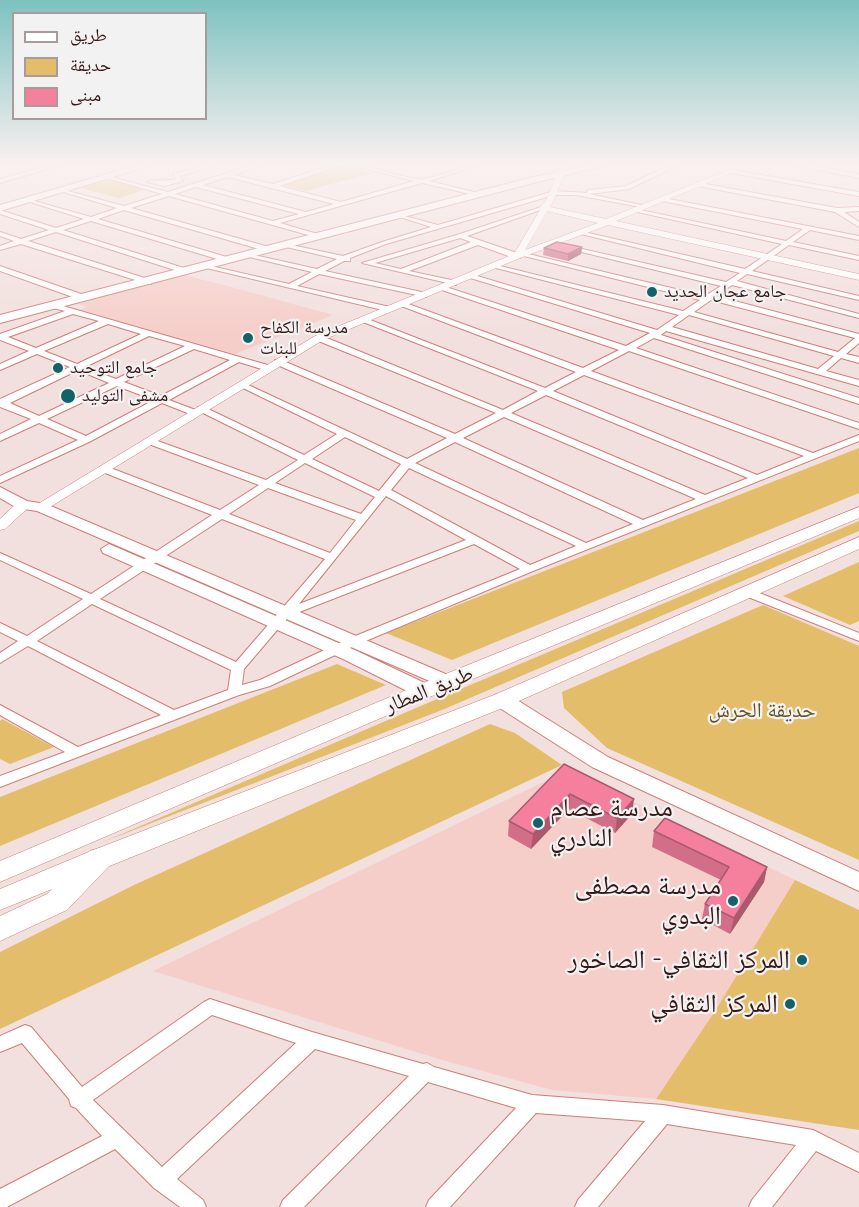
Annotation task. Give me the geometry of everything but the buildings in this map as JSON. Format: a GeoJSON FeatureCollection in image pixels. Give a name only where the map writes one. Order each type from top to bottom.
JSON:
{"type":"FeatureCollection","features":[{"type":"Feature","properties":{"kind":"highway"},"geometry":{"type":"LineString","coordinates":[[0,929],[57,902],[100,858]]}},
{"type":"Feature","properties":{"kind":"main road"},"geometry":{"type":"LineString","coordinates":[[0,319],[375,221]]}},
{"type":"Feature","properties":{"kind":"main road"},"geometry":{"type":"LineString","coordinates":[[0,492],[31,506],[31,514],[150,560],[345,646],[448,682]]}},
{"type":"Feature","properties":{"kind":"main road","name":"طريق المطار"},"geometry":{"type":"LineString","coordinates":[[0,872],[424,691],[859,512]]}},
{"type":"Feature","properties":{"kind":"main road","name":"طريق المطار"},"geometry":{"type":"LineString","coordinates":[[0,900],[100,858],[502,700],[859,542]]}},
{"type":"Feature","properties":{"kind":"main road"},"geometry":{"type":"LineString","coordinates":[[345,646],[424,691]]}},
{"type":"Feature","properties":{"kind":"main road"},"geometry":{"type":"LineString","coordinates":[[502,700],[600,762],[859,882]]}},
{"type":"Feature","properties":{"kind":"street"},"geometry":{"type":"LineString","coordinates":[[34,221],[184,271]]}},
{"type":"Feature","properties":{"kind":"street"},"geometry":{"type":"LineString","coordinates":[[0,248],[81,221]]}},
{"type":"Feature","properties":{"kind":"street"},"geometry":{"type":"LineString","coordinates":[[102,221],[227,260]]}},
{"type":"Feature","properties":{"kind":"street"},"geometry":{"type":"LineString","coordinates":[[169,221],[266,249]]}},
{"type":"Feature","properties":{"kind":"street"},"geometry":{"type":"LineString","coordinates":[[267,221],[319,236]]}},
{"type":"Feature","properties":{"kind":"street"},"geometry":{"type":"LineString","coordinates":[[273,223],[278,221]]}},
{"type":"Feature","properties":{"kind":"street"},"geometry":{"type":"LineString","coordinates":[[420,221],[520,256],[708,298],[859,338]]}},
{"type":"Feature","properties":{"kind":"street"},"geometry":{"type":"LineString","coordinates":[[291,286],[344,258],[384,243],[457,221]]}},
{"type":"Feature","properties":{"kind":"street"},"geometry":{"type":"LineString","coordinates":[[366,263],[504,221]]}},
{"type":"Feature","properties":{"kind":"street"},"geometry":{"type":"LineString","coordinates":[[520,256],[537,221]]}},
{"type":"Feature","properties":{"kind":"street"},"geometry":{"type":"LineString","coordinates":[[606,221],[859,277]]}},
{"type":"Feature","properties":{"kind":"street"},"geometry":{"type":"LineString","coordinates":[[694,221],[859,258]]}},
{"type":"Feature","properties":{"kind":"street"},"geometry":{"type":"LineString","coordinates":[[774,221],[859,238]]}},
{"type":"Feature","properties":{"kind":"street"},"geometry":{"type":"LineString","coordinates":[[0,526],[31,506],[104,469],[319,338],[609,222]]}},
{"type":"Feature","properties":{"kind":"street"},"geometry":{"type":"LineString","coordinates":[[234,692],[238,668],[332,558],[407,463],[658,332],[809,228]]}},
{"type":"Feature","properties":{"kind":"street"},"geometry":{"type":"LineString","coordinates":[[580,233],[859,298]]}},
{"type":"Feature","properties":{"kind":"street"},"geometry":{"type":"LineString","coordinates":[[0,234],[148,282]]}},
{"type":"Feature","properties":{"kind":"street"},"geometry":{"type":"LineString","coordinates":[[402,271],[478,242]]}},
{"type":"Feature","properties":{"kind":"street"},"geometry":{"type":"LineString","coordinates":[[553,244],[859,316]]}},
{"type":"Feature","properties":{"kind":"street"},"geometry":{"type":"LineString","coordinates":[[282,245],[453,283]]}},
{"type":"Feature","properties":{"kind":"street"},"geometry":{"type":"LineString","coordinates":[[245,255],[423,295]]}},
{"type":"Feature","properties":{"kind":"street"},"geometry":{"type":"LineString","coordinates":[[202,266],[387,309]]}},
{"type":"Feature","properties":{"kind":"street"},"geometry":{"type":"LineString","coordinates":[[496,267],[686,313],[859,360]]}},
{"type":"Feature","properties":{"kind":"street"},"geometry":{"type":"LineString","coordinates":[[0,268],[84,298]]}},
{"type":"Feature","properties":{"kind":"street"},"geometry":{"type":"LineString","coordinates":[[471,277],[658,332],[859,383]]}},
{"type":"Feature","properties":{"kind":"street"},"geometry":{"type":"LineString","coordinates":[[440,288],[859,426]]}},
{"type":"Feature","properties":{"kind":"street"},"geometry":{"type":"LineString","coordinates":[[400,304],[812,456]]}},
{"type":"Feature","properties":{"kind":"street"},"geometry":{"type":"LineString","coordinates":[[57,306],[268,368]]}},
{"type":"Feature","properties":{"kind":"street"},"geometry":{"type":"LineString","coordinates":[[0,337],[73,311]]}},
{"type":"Feature","properties":{"kind":"street"},"geometry":{"type":"LineString","coordinates":[[362,320],[545,391],[756,478]]}},
{"type":"Feature","properties":{"kind":"street"},"geometry":{"type":"LineString","coordinates":[[0,367],[107,321]]}},
{"type":"Feature","properties":{"kind":"street"},"geometry":{"type":"LineString","coordinates":[[658,332],[859,401]]}},
{"type":"Feature","properties":{"kind":"street"},"geometry":{"type":"LineString","coordinates":[[1,403],[149,333]]}},
{"type":"Feature","properties":{"kind":"street"},"geometry":{"type":"LineString","coordinates":[[0,337],[162,400],[198,411],[382,493],[529,569]]}},
{"type":"Feature","properties":{"kind":"street"},"geometry":{"type":"LineString","coordinates":[[319,338],[705,499]]}},
{"type":"Feature","properties":{"kind":"street"},"geometry":{"type":"LineString","coordinates":[[819,372],[859,338]]}},
{"type":"Feature","properties":{"kind":"street"},"geometry":{"type":"LineString","coordinates":[[0,438],[193,346]]}},
{"type":"Feature","properties":{"kind":"street"},"geometry":{"type":"LineString","coordinates":[[0,480],[86,440],[238,359]]}},
{"type":"Feature","properties":{"kind":"street"},"geometry":{"type":"LineString","coordinates":[[278,362],[455,438],[643,524]]}},
{"type":"Feature","properties":{"kind":"street"},"geometry":{"type":"LineString","coordinates":[[241,385],[586,547]]}},
{"type":"Feature","properties":{"kind":"street"},"geometry":{"type":"LineString","coordinates":[[1,403],[86,440]]}},
{"type":"Feature","properties":{"kind":"street"},"geometry":{"type":"LineString","coordinates":[[0,659],[345,433]]}},
{"type":"Feature","properties":{"kind":"street"},"geometry":{"type":"LineString","coordinates":[[0,782],[234,692],[265,683],[345,646],[529,569],[859,438]]}},
{"type":"Feature","properties":{"kind":"street"},"geometry":{"type":"LineString","coordinates":[[149,441],[363,519]]}},
{"type":"Feature","properties":{"kind":"street"},"geometry":{"type":"LineString","coordinates":[[104,469],[332,558]]}},
{"type":"Feature","properties":{"kind":"street"},"geometry":{"type":"LineString","coordinates":[[282,618],[475,540]]}},
{"type":"Feature","properties":{"kind":"street"},"geometry":{"type":"LineString","coordinates":[[0,556],[88,600],[238,668]]}},
{"type":"Feature","properties":{"kind":"street"},"geometry":{"type":"LineString","coordinates":[[747,592],[856,633]]}},
{"type":"Feature","properties":{"kind":"street"},"geometry":{"type":"LineString","coordinates":[[0,627],[174,716]]}},
{"type":"Feature","properties":{"kind":"street"},"geometry":{"type":"LineString","coordinates":[[0,709],[77,752]]}},
{"type":"Feature","properties":{"kind":"street"},"geometry":{"type":"LineString","coordinates":[[78,1100],[210,1007],[312,1040],[427,1071],[532,1104],[663,1114],[813,1139],[859,1163]]}},
{"type":"Feature","properties":{"kind":"street"},"geometry":{"type":"LineString","coordinates":[[0,1044],[25,1033],[78,1100],[160,1181],[196,1207]]}},
{"type":"Feature","properties":{"kind":"street"},"geometry":{"type":"LineString","coordinates":[[160,1181],[312,1040]]}},
{"type":"Feature","properties":{"kind":"street"},"geometry":{"type":"LineString","coordinates":[[290,1207],[427,1071]]}},
{"type":"Feature","properties":{"kind":"street"},"geometry":{"type":"LineString","coordinates":[[436,1207],[532,1104]]}},
{"type":"Feature","properties":{"kind":"street"},"geometry":{"type":"LineString","coordinates":[[585,1207],[663,1114]]}},
{"type":"Feature","properties":{"kind":"street"},"geometry":{"type":"LineString","coordinates":[[0,1200],[116,1138]]}},
{"type":"Feature","properties":{"kind":"street"},"geometry":{"type":"LineString","coordinates":[[759,1207],[813,1139]]}},
{"type":"Feature","properties":{"kind":"shaded area"},"geometry":{"type":"Polygon","coordinates":[[[184,275],[333,315],[235,354],[80,310],[87,307],[78,304],[184,275]]]}},
{"type":"Feature","properties":{"kind":"shaded area"},"geometry":{"type":"Polygon","coordinates":[[[568,770],[795,880],[715,1011],[656,1099],[552,1090],[442,1060],[153,971],[568,770]]]}},
{"type":"Feature","properties":{"kind":"green space"},"geometry":{"type":"Polygon","coordinates":[[[859,448],[859,493],[452,660],[386,633],[859,448]]]}},
{"type":"Feature","properties":{"kind":"green space"},"geometry":{"type":"Polygon","coordinates":[[[859,521],[859,531],[442,710],[103,842],[437,699],[859,521]]]}},
{"type":"Feature","properties":{"kind":"green space"},"geometry":{"type":"Polygon","coordinates":[[[859,562],[859,621],[850,625],[783,596],[859,562]]]}},
{"type":"Feature","properties":{"kind":"green space","name":"حديقة الحرش"},"geometry":{"type":"Polygon","coordinates":[[[763,605],[859,646],[859,860],[607,748],[564,708],[562,692],[763,605]]]}},
{"type":"Feature","properties":{"kind":"green space"},"geometry":{"type":"Polygon","coordinates":[[[337,664],[386,685],[0,846],[0,797],[337,664]]]}},
{"type":"Feature","properties":{"kind":"green space"},"geometry":{"type":"Polygon","coordinates":[[[2,719],[54,747],[10,764],[0,759],[0,721],[2,719]]]}},
{"type":"Feature","properties":{"kind":"green space"},"geometry":{"type":"Polygon","coordinates":[[[490,724],[515,733],[562,765],[0,1029],[0,952],[134,885],[490,724]]]}},
{"type":"Feature","properties":{"kind":"green space","name":"المركز الثقافي- الصاخور"},"geometry":{"type":"Polygon","coordinates":[[[795,880],[859,910],[859,1130],[656,1099],[715,1011],[795,880]]]}},
{"type":"Feature","properties":{"kind":"place","name":"جامع عجان الحديد"},"geometry":{"type":"Point","coordinates":[652,292]}},
{"type":"Feature","properties":{"kind":"place","name":"مدرسة الكفاح للبنات"},"geometry":{"type":"Point","coordinates":[248,338]}},
{"type":"Feature","properties":{"kind":"place","name":"جامع التوحيد"},"geometry":{"type":"Point","coordinates":[58,368]}},
{"type":"Feature","properties":{"kind":"place","name":"مشفى التوليد"},"geometry":{"type":"Point","coordinates":[68,396]}},
{"type":"Feature","properties":{"kind":"place","name":"مدرسة عصام النادري"},"geometry":{"type":"Point","coordinates":[538,823]}},
{"type":"Feature","properties":{"kind":"place","name":"مدرسة مصطفى البدوي"},"geometry":{"type":"Point","coordinates":[733,901]}},
{"type":"Feature","properties":{"kind":"place","name":"المركز الثقافي- الصاخور"},"geometry":{"type":"Point","coordinates":[802,960]}},
{"type":"Feature","properties":{"kind":"place","name":"المركز الثقافي"},"geometry":{"type":"Point","coordinates":[790,1004]}}]}
